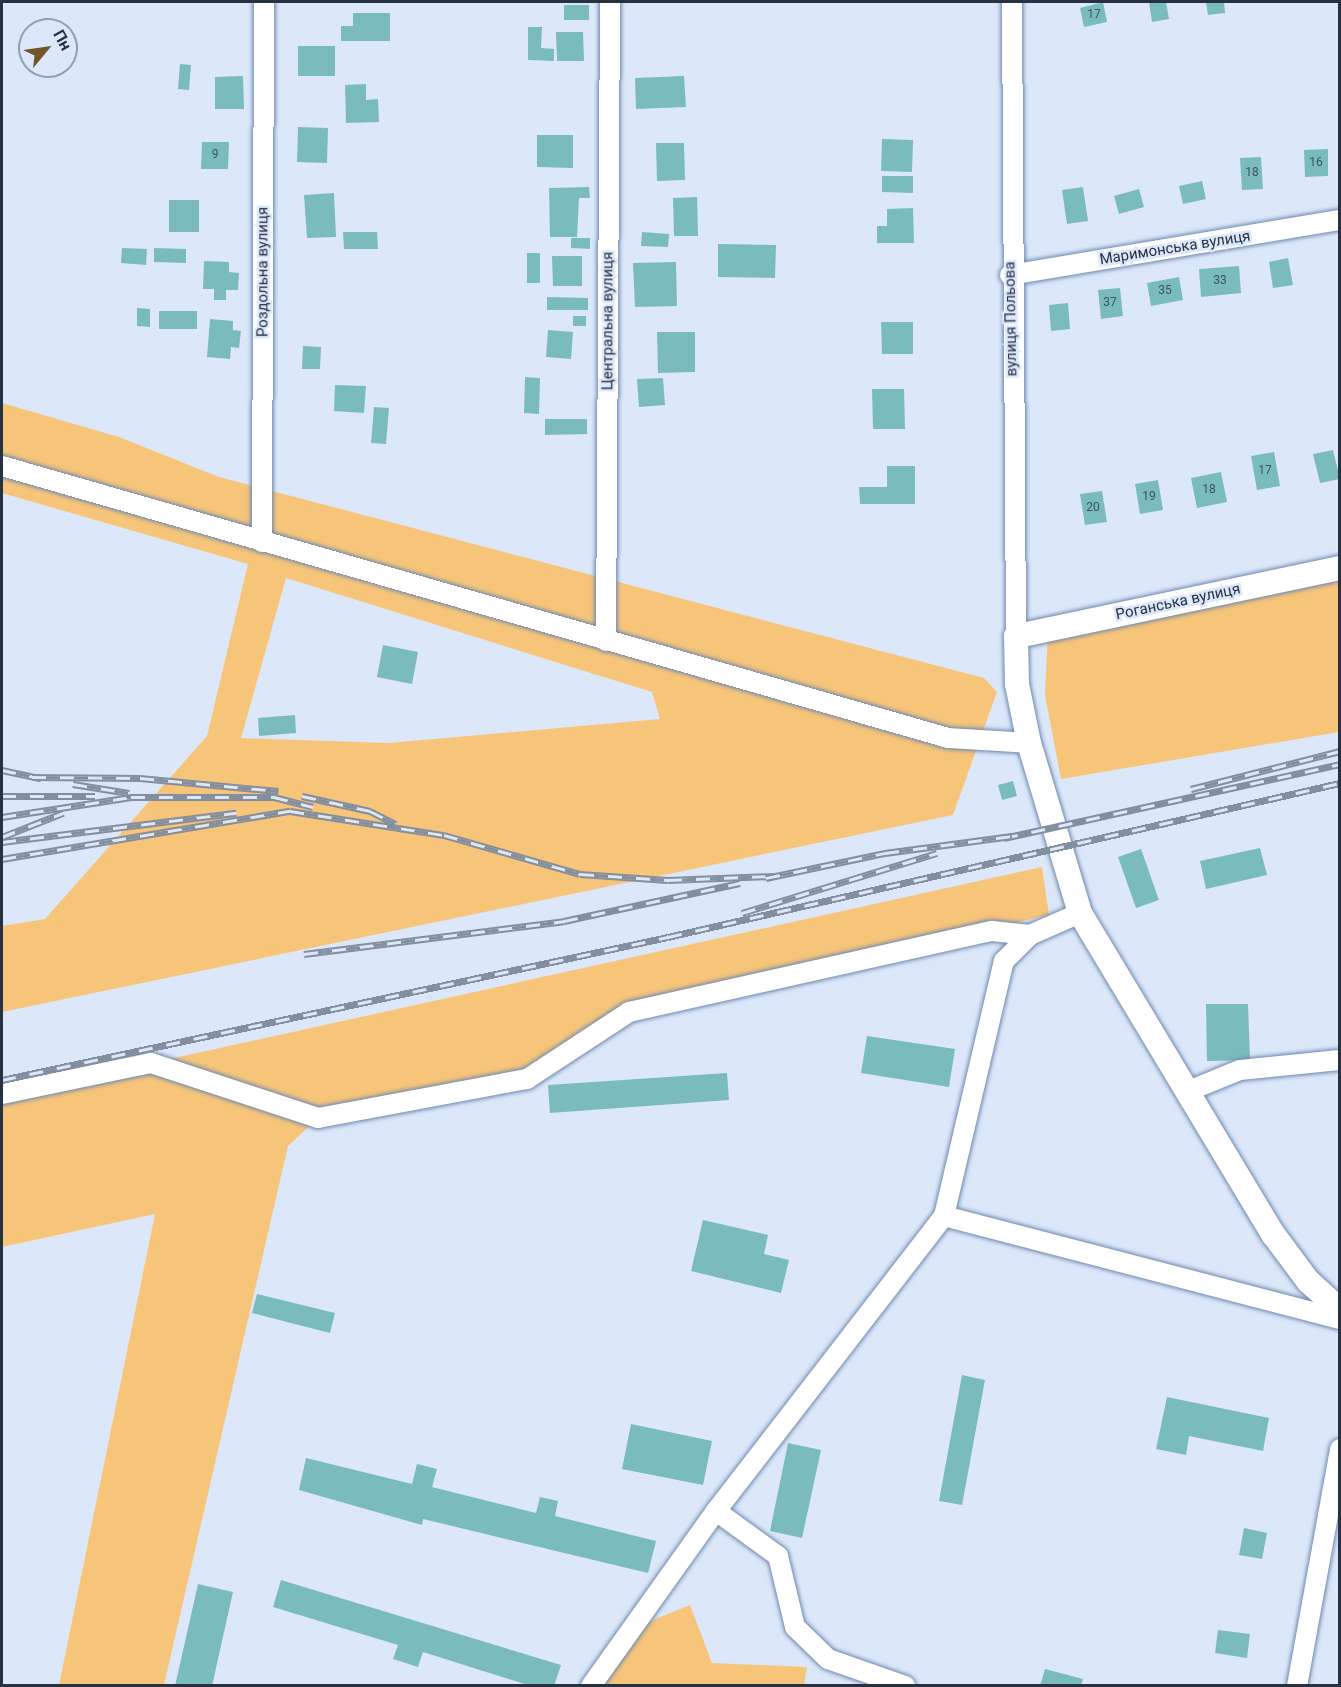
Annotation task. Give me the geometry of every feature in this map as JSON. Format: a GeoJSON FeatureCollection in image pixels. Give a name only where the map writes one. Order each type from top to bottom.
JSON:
{"type":"FeatureCollection","features":[{"type":"Feature","properties":{"kind":"street","name":"Роздольна вулиця"},"geometry":{"type":"LineString","coordinates":[[262,542],[264,2]]}},
{"type":"Feature","properties":{"kind":"street","name":"Центральна вулиця"},"geometry":{"type":"LineString","coordinates":[[606,641],[610,2]]}},
{"type":"Feature","properties":{"kind":"street","name":"вулиця Польова"},"geometry":{"type":"LineString","coordinates":[[1012,2],[1010,275],[1016,636]]}},
{"type":"Feature","properties":{"kind":"street","name":"Маримонська вулиця"},"geometry":{"type":"LineString","coordinates":[[1010,275],[1340,220]]}},
{"type":"Feature","properties":{"kind":"street"},"geometry":{"type":"LineString","coordinates":[[2,466],[948,738],[1029,743]]}},
{"type":"Feature","properties":{"kind":"street","name":"Роганська вулиця"},"geometry":{"type":"LineString","coordinates":[[1016,636],[1340,568]]}},
{"type":"Feature","properties":{"kind":"street"},"geometry":{"type":"LineString","coordinates":[[1016,636],[1017,684],[1029,743],[1080,913],[1273,1234],[1308,1281],[1340,1310]]}},
{"type":"Feature","properties":{"kind":"street"},"geometry":{"type":"LineString","coordinates":[[591,1686],[716,1511],[944,1216],[1004,961],[1030,935],[1080,913]]}},
{"type":"Feature","properties":{"kind":"street"},"geometry":{"type":"LineString","coordinates":[[2,1094],[151,1063],[318,1118],[527,1078],[629,1012],[992,931],[1030,935]]}},
{"type":"Feature","properties":{"kind":"street"},"geometry":{"type":"LineString","coordinates":[[1186,1092],[1240,1070],[1340,1059]]}},
{"type":"Feature","properties":{"kind":"street"},"geometry":{"type":"LineString","coordinates":[[944,1216],[1340,1319]]}},
{"type":"Feature","properties":{"kind":"street"},"geometry":{"type":"LineString","coordinates":[[1297,1686],[1340,1449]]}},
{"type":"Feature","properties":{"kind":"street"},"geometry":{"type":"LineString","coordinates":[[716,1511],[778,1556],[795,1628],[828,1659],[905,1686]]}},
{"type":"Feature","properties":{"kind":"shaded area"},"geometry":{"type":"Polygon","coordinates":[[[2,403],[119,437],[219,477],[984,678],[997,692],[953,815],[2,1012],[2,926],[45,919],[207,736],[248,564],[2,493],[2,403]],[[286,578],[241,738],[389,743],[660,719],[652,692],[286,578]]]}},
{"type":"Feature","properties":{"kind":"shaded area"},"geometry":{"type":"Polygon","coordinates":[[[1339,568],[1339,732],[1061,779],[1045,695],[1048,629],[1339,568]]]}},
{"type":"Feature","properties":{"kind":"shaded area"},"geometry":{"type":"Polygon","coordinates":[[[1042,867],[1049,915],[629,1012],[527,1079],[318,1118],[288,1146],[164,1685],[59,1685],[155,1214],[2,1247],[2,1096],[1042,867]]]}},
{"type":"Feature","properties":{"kind":"shaded area"},"geometry":{"type":"Polygon","coordinates":[[[690,1605],[712,1663],[807,1667],[804,1685],[591,1686],[638,1626],[690,1605]]]}},
{"type":"Feature","properties":{"kind":"building"},"geometry":{"type":"Polygon","coordinates":[[[1103,2],[1107,22],[1084,27],[1080,8],[1103,2]]]}},
{"type":"Feature","properties":{"kind":"building"},"geometry":{"type":"Polygon","coordinates":[[[1149,2],[1166,2],[1169,19],[1152,22],[1149,2]]]}},
{"type":"Feature","properties":{"kind":"building"},"geometry":{"type":"Polygon","coordinates":[[[1206,2],[1224,2],[1225,13],[1208,15],[1206,2]]]}},
{"type":"Feature","properties":{"kind":"building"},"geometry":{"type":"Polygon","coordinates":[[[564,5],[589,5],[589,20],[564,20],[564,5]]]}},
{"type":"Feature","properties":{"kind":"building"},"geometry":{"type":"Polygon","coordinates":[[[353,13],[390,13],[390,41],[341,41],[341,26],[353,26],[353,13]]]}},
{"type":"Feature","properties":{"kind":"building"},"geometry":{"type":"Polygon","coordinates":[[[528,27],[542,27],[541,48],[554,49],[554,61],[528,60],[528,27]]]}},
{"type":"Feature","properties":{"kind":"building"},"geometry":{"type":"Polygon","coordinates":[[[556,32],[583,32],[584,61],[557,61],[556,32]]]}},
{"type":"Feature","properties":{"kind":"building"},"geometry":{"type":"Polygon","coordinates":[[[298,46],[335,46],[335,76],[298,76],[298,46]]]}},
{"type":"Feature","properties":{"kind":"building"},"geometry":{"type":"Polygon","coordinates":[[[180,64],[191,65],[189,90],[178,89],[180,64]]]}},
{"type":"Feature","properties":{"kind":"building"},"geometry":{"type":"Polygon","coordinates":[[[243,76],[244,109],[215,109],[215,77],[243,76]]]}},
{"type":"Feature","properties":{"kind":"building"},"geometry":{"type":"Polygon","coordinates":[[[684,76],[686,107],[636,109],[635,78],[684,76]]]}},
{"type":"Feature","properties":{"kind":"building"},"geometry":{"type":"Polygon","coordinates":[[[366,84],[366,100],[378,99],[379,122],[346,123],[345,85],[366,84]]]}},
{"type":"Feature","properties":{"kind":"building"},"geometry":{"type":"Polygon","coordinates":[[[298,127],[328,128],[327,163],[297,162],[298,127]]]}},
{"type":"Feature","properties":{"kind":"building"},"geometry":{"type":"Polygon","coordinates":[[[537,135],[573,135],[573,168],[537,167],[537,135]]]}},
{"type":"Feature","properties":{"kind":"building"},"geometry":{"type":"Polygon","coordinates":[[[882,139],[913,140],[912,172],[881,171],[882,139]]]}},
{"type":"Feature","properties":{"kind":"building"},"geometry":{"type":"Polygon","coordinates":[[[202,142],[229,142],[228,169],[201,169],[202,142]]]}},
{"type":"Feature","properties":{"kind":"building"},"geometry":{"type":"Polygon","coordinates":[[[656,143],[684,143],[685,180],[657,181],[656,143]]]}},
{"type":"Feature","properties":{"kind":"building"},"geometry":{"type":"Polygon","coordinates":[[[1328,149],[1328,176],[1305,177],[1304,150],[1328,149]]]}},
{"type":"Feature","properties":{"kind":"building"},"geometry":{"type":"Polygon","coordinates":[[[1261,157],[1263,189],[1242,190],[1240,158],[1261,157]]]}},
{"type":"Feature","properties":{"kind":"building"},"geometry":{"type":"Polygon","coordinates":[[[882,176],[913,176],[913,193],[882,192],[882,176]]]}},
{"type":"Feature","properties":{"kind":"building"},"geometry":{"type":"Polygon","coordinates":[[[1202,181],[1206,199],[1183,204],[1179,186],[1202,181]]]}},
{"type":"Feature","properties":{"kind":"building"},"geometry":{"type":"Polygon","coordinates":[[[589,187],[590,198],[579,198],[577,237],[550,237],[549,188],[589,187]]]}},
{"type":"Feature","properties":{"kind":"building"},"geometry":{"type":"Polygon","coordinates":[[[1083,187],[1088,221],[1067,224],[1062,190],[1083,187]]]}},
{"type":"Feature","properties":{"kind":"building"},"geometry":{"type":"Polygon","coordinates":[[[1139,189],[1144,207],[1119,214],[1114,196],[1139,189]]]}},
{"type":"Feature","properties":{"kind":"building"},"geometry":{"type":"Polygon","coordinates":[[[334,193],[336,237],[307,238],[304,195],[334,193]]]}},
{"type":"Feature","properties":{"kind":"building"},"geometry":{"type":"Polygon","coordinates":[[[697,197],[698,236],[674,236],[673,198],[697,197]]]}},
{"type":"Feature","properties":{"kind":"building"},"geometry":{"type":"Polygon","coordinates":[[[169,200],[199,200],[199,232],[169,232],[169,200]]]}},
{"type":"Feature","properties":{"kind":"building"},"geometry":{"type":"Polygon","coordinates":[[[913,208],[914,243],[877,243],[877,226],[887,226],[887,209],[913,208]]]}},
{"type":"Feature","properties":{"kind":"building"},"geometry":{"type":"Polygon","coordinates":[[[343,232],[377,232],[378,249],[344,249],[343,232]]]}},
{"type":"Feature","properties":{"kind":"building"},"geometry":{"type":"Polygon","coordinates":[[[642,232],[669,234],[668,247],[641,246],[642,232]]]}},
{"type":"Feature","properties":{"kind":"building"},"geometry":{"type":"Polygon","coordinates":[[[571,238],[590,238],[590,249],[571,248],[571,238]]]}},
{"type":"Feature","properties":{"kind":"building"},"geometry":{"type":"Polygon","coordinates":[[[718,244],[776,245],[775,278],[718,277],[718,244]]]}},
{"type":"Feature","properties":{"kind":"building"},"geometry":{"type":"Polygon","coordinates":[[[122,248],[147,249],[146,265],[121,263],[122,248]]]}},
{"type":"Feature","properties":{"kind":"building"},"geometry":{"type":"Polygon","coordinates":[[[154,248],[186,249],[186,263],[154,262],[154,248]]]}},
{"type":"Feature","properties":{"kind":"building"},"geometry":{"type":"Polygon","coordinates":[[[527,253],[540,253],[540,283],[527,283],[527,253]]]}},
{"type":"Feature","properties":{"kind":"building"},"geometry":{"type":"Polygon","coordinates":[[[552,256],[582,256],[582,286],[553,286],[552,256]]]}},
{"type":"Feature","properties":{"kind":"building"},"geometry":{"type":"Polygon","coordinates":[[[1288,258],[1293,285],[1273,288],[1269,262],[1288,258]]]}},
{"type":"Feature","properties":{"kind":"building"},"geometry":{"type":"Polygon","coordinates":[[[204,261],[229,262],[229,272],[239,273],[238,290],[226,290],[226,300],[214,300],[214,289],[203,289],[204,261]]]}},
{"type":"Feature","properties":{"kind":"building"},"geometry":{"type":"Polygon","coordinates":[[[676,262],[677,306],[635,307],[633,263],[676,262]]]}},
{"type":"Feature","properties":{"kind":"building"},"geometry":{"type":"Polygon","coordinates":[[[1239,266],[1241,293],[1201,297],[1199,269],[1239,266]]]}},
{"type":"Feature","properties":{"kind":"building"},"geometry":{"type":"Polygon","coordinates":[[[1179,277],[1183,300],[1151,306],[1147,283],[1179,277]]]}},
{"type":"Feature","properties":{"kind":"building"},"geometry":{"type":"Polygon","coordinates":[[[1120,288],[1123,316],[1101,319],[1098,290],[1120,288]]]}},
{"type":"Feature","properties":{"kind":"building"},"geometry":{"type":"Polygon","coordinates":[[[547,297],[588,298],[588,310],[547,310],[547,297]]]}},
{"type":"Feature","properties":{"kind":"building"},"geometry":{"type":"Polygon","coordinates":[[[1068,303],[1070,329],[1051,331],[1049,305],[1068,303]]]}},
{"type":"Feature","properties":{"kind":"building"},"geometry":{"type":"Polygon","coordinates":[[[137,308],[150,309],[150,327],[137,326],[137,308]]]}},
{"type":"Feature","properties":{"kind":"building"},"geometry":{"type":"Polygon","coordinates":[[[159,311],[197,311],[197,329],[159,329],[159,311]]]}},
{"type":"Feature","properties":{"kind":"building"},"geometry":{"type":"Polygon","coordinates":[[[573,316],[586,316],[586,326],[573,326],[573,316]]]}},
{"type":"Feature","properties":{"kind":"building"},"geometry":{"type":"Polygon","coordinates":[[[210,319],[233,321],[233,330],[241,331],[239,348],[231,347],[230,359],[207,357],[210,319]]]}},
{"type":"Feature","properties":{"kind":"building"},"geometry":{"type":"Polygon","coordinates":[[[881,322],[913,322],[913,354],[882,354],[881,322]]]}},
{"type":"Feature","properties":{"kind":"building"},"geometry":{"type":"Polygon","coordinates":[[[548,330],[573,332],[571,359],[546,357],[548,330]]]}},
{"type":"Feature","properties":{"kind":"building"},"geometry":{"type":"Polygon","coordinates":[[[657,332],[695,332],[695,372],[658,373],[657,332]]]}},
{"type":"Feature","properties":{"kind":"building"},"geometry":{"type":"Polygon","coordinates":[[[303,346],[321,347],[320,369],[302,369],[303,346]]]}},
{"type":"Feature","properties":{"kind":"building"},"geometry":{"type":"Polygon","coordinates":[[[525,377],[540,378],[539,414],[524,413],[525,377]]]}},
{"type":"Feature","properties":{"kind":"building"},"geometry":{"type":"Polygon","coordinates":[[[663,378],[665,405],[639,407],[637,379],[663,378]]]}},
{"type":"Feature","properties":{"kind":"building"},"geometry":{"type":"Polygon","coordinates":[[[335,385],[366,386],[364,413],[334,411],[335,385]]]}},
{"type":"Feature","properties":{"kind":"building"},"geometry":{"type":"Polygon","coordinates":[[[872,389],[904,389],[905,429],[873,429],[872,389]]]}},
{"type":"Feature","properties":{"kind":"building"},"geometry":{"type":"Polygon","coordinates":[[[374,407],[389,408],[386,444],[371,443],[374,407]]]}},
{"type":"Feature","properties":{"kind":"building"},"geometry":{"type":"Polygon","coordinates":[[[545,419],[587,419],[587,434],[545,435],[545,419]]]}},
{"type":"Feature","properties":{"kind":"building"},"geometry":{"type":"Polygon","coordinates":[[[1333,450],[1340,479],[1320,483],[1313,454],[1333,450]]]}},
{"type":"Feature","properties":{"kind":"building"},"geometry":{"type":"Polygon","coordinates":[[[1274,452],[1280,486],[1257,490],[1251,456],[1274,452]]]}},
{"type":"Feature","properties":{"kind":"building"},"geometry":{"type":"Polygon","coordinates":[[[887,466],[915,466],[915,504],[860,504],[859,487],[887,487],[887,466]]]}},
{"type":"Feature","properties":{"kind":"building"},"geometry":{"type":"Polygon","coordinates":[[[1221,472],[1227,502],[1197,508],[1191,478],[1221,472]]]}},
{"type":"Feature","properties":{"kind":"building"},"geometry":{"type":"Polygon","coordinates":[[[1158,480],[1163,510],[1140,514],[1135,484],[1158,480]]]}},
{"type":"Feature","properties":{"kind":"building"},"geometry":{"type":"Polygon","coordinates":[[[1102,491],[1107,522],[1085,525],[1080,494],[1102,491]]]}},
{"type":"Feature","properties":{"kind":"building"},"geometry":{"type":"Polygon","coordinates":[[[383,645],[418,652],[412,684],[377,677],[383,645]]]}},
{"type":"Feature","properties":{"kind":"building"},"geometry":{"type":"Polygon","coordinates":[[[295,715],[296,733],[259,736],[258,718],[295,715]]]}},
{"type":"Feature","properties":{"kind":"building"},"geometry":{"type":"Polygon","coordinates":[[[1013,781],[1017,796],[1002,800],[998,785],[1013,781]]]}},
{"type":"Feature","properties":{"kind":"building"},"geometry":{"type":"Polygon","coordinates":[[[1260,848],[1267,875],[1206,889],[1200,861],[1260,848]]]}},
{"type":"Feature","properties":{"kind":"building"},"geometry":{"type":"Polygon","coordinates":[[[1141,849],[1159,900],[1136,908],[1118,857],[1141,849]]]}},
{"type":"Feature","properties":{"kind":"building"},"geometry":{"type":"Polygon","coordinates":[[[1206,1004],[1248,1004],[1250,1060],[1207,1061],[1206,1004]]]}},
{"type":"Feature","properties":{"kind":"building"},"geometry":{"type":"Polygon","coordinates":[[[867,1036],[955,1049],[949,1087],[861,1073],[867,1036]]]}},
{"type":"Feature","properties":{"kind":"building"},"geometry":{"type":"Polygon","coordinates":[[[727,1073],[729,1100],[550,1113],[548,1085],[727,1073]]]}},
{"type":"Feature","properties":{"kind":"building"},"geometry":{"type":"Polygon","coordinates":[[[703,1220],[768,1235],[764,1254],[789,1260],[781,1293],[691,1271],[703,1220]]]}},
{"type":"Feature","properties":{"kind":"building"},"geometry":{"type":"Polygon","coordinates":[[[257,1294],[335,1313],[330,1333],[252,1313],[257,1294]]]}},
{"type":"Feature","properties":{"kind":"building"},"geometry":{"type":"Polygon","coordinates":[[[962,1375],[985,1380],[962,1505],[939,1501],[962,1375]]]}},
{"type":"Feature","properties":{"kind":"building"},"geometry":{"type":"Polygon","coordinates":[[[1167,1397],[1269,1418],[1263,1451],[1189,1436],[1186,1455],[1156,1449],[1167,1397]]]}},
{"type":"Feature","properties":{"kind":"building"},"geometry":{"type":"Polygon","coordinates":[[[631,1424],[712,1441],[703,1485],[622,1469],[631,1424]]]}},
{"type":"Feature","properties":{"kind":"building"},"geometry":{"type":"Polygon","coordinates":[[[788,1443],[821,1450],[802,1538],[770,1531],[788,1443]]]}},
{"type":"Feature","properties":{"kind":"building"},"geometry":{"type":"Polygon","coordinates":[[[306,1458],[412,1484],[417,1464],[437,1469],[432,1487],[536,1513],[540,1497],[558,1501],[555,1516],[656,1541],[648,1573],[423,1519],[422,1525],[299,1490],[306,1458]]]}},
{"type":"Feature","properties":{"kind":"building"},"geometry":{"type":"Polygon","coordinates":[[[1244,1528],[1267,1533],[1262,1559],[1239,1555],[1244,1528]]]}},
{"type":"Feature","properties":{"kind":"building"},"geometry":{"type":"Polygon","coordinates":[[[281,1580],[561,1665],[554,1686],[531,1686],[423,1652],[418,1667],[393,1659],[398,1645],[273,1607],[281,1580]]]}},
{"type":"Feature","properties":{"kind":"building"},"geometry":{"type":"Polygon","coordinates":[[[198,1584],[233,1592],[212,1686],[175,1686],[198,1584]]]}},
{"type":"Feature","properties":{"kind":"building"},"geometry":{"type":"Polygon","coordinates":[[[1218,1630],[1250,1634],[1247,1658],[1215,1653],[1218,1630]]]}},
{"type":"Feature","properties":{"kind":"building"},"geometry":{"type":"Polygon","coordinates":[[[1045,1669],[1083,1679],[1081,1686],[1040,1686],[1045,1669]]]}},
{"type":"Feature","properties":{"kind":"railway"},"geometry":{"type":"LineString","coordinates":[[1191,789],[1340,751]]}},
{"type":"Feature","properties":{"kind":"railway"},"geometry":{"type":"LineString","coordinates":[[1004,838],[1340,764]]}},
{"type":"Feature","properties":{"kind":"railway"},"geometry":{"type":"LineString","coordinates":[[2,770],[41,778]]}},
{"type":"Feature","properties":{"kind":"railway"},"geometry":{"type":"LineString","coordinates":[[32,777],[140,778],[278,791]]}},
{"type":"Feature","properties":{"kind":"railway"},"geometry":{"type":"LineString","coordinates":[[2,1080],[668,937],[1340,783]]}},
{"type":"Feature","properties":{"kind":"railway"},"geometry":{"type":"LineString","coordinates":[[73,784],[129,793]]}},
{"type":"Feature","properties":{"kind":"railway"},"geometry":{"type":"LineString","coordinates":[[2,796],[95,796]]}},
{"type":"Feature","properties":{"kind":"railway"},"geometry":{"type":"LineString","coordinates":[[302,796],[370,811],[396,824]]}},
{"type":"Feature","properties":{"kind":"railway"},"geometry":{"type":"LineString","coordinates":[[2,817],[131,797],[274,797],[313,807]]}},
{"type":"Feature","properties":{"kind":"railway"},"geometry":{"type":"LineString","coordinates":[[2,859],[290,811],[444,835],[580,874],[668,880],[774,876]]}},
{"type":"Feature","properties":{"kind":"railway"},"geometry":{"type":"LineString","coordinates":[[2,837],[63,813]]}},
{"type":"Feature","properties":{"kind":"railway"},"geometry":{"type":"LineString","coordinates":[[2,842],[236,813]]}},
{"type":"Feature","properties":{"kind":"railway"},"geometry":{"type":"LineString","coordinates":[[766,878],[885,853],[1012,836]]}},
{"type":"Feature","properties":{"kind":"railway"},"geometry":{"type":"LineString","coordinates":[[742,913],[937,853]]}},
{"type":"Feature","properties":{"kind":"railway"},"geometry":{"type":"LineString","coordinates":[[304,954],[564,921],[740,883]]}}]}
